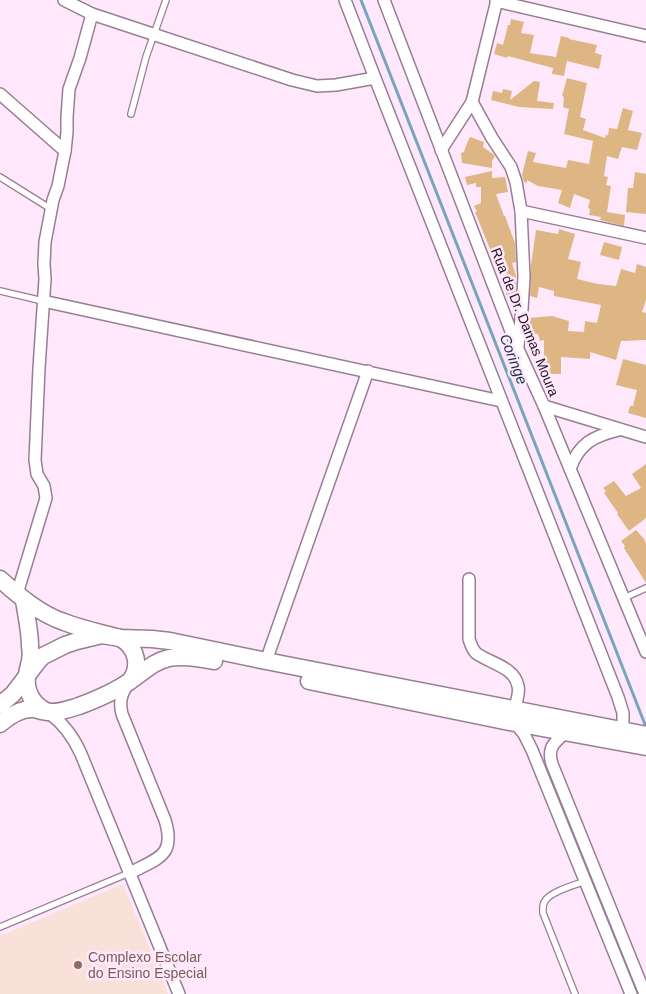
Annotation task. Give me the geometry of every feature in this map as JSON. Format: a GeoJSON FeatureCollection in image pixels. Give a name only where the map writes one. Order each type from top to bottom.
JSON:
{"type":"FeatureCollection","features":[{"type":"Feature","properties":{"kind":"street"},"geometry":{"type":"LineString","coordinates":[[64,0],[92,14],[292,80],[317,86],[336,85],[375,78]]}},
{"type":"Feature","properties":{"kind":"street"},"geometry":{"type":"LineString","coordinates":[[345,0],[618,698],[623,713],[623,731]]}},
{"type":"Feature","properties":{"kind":"street","name":"Rua de Dr. Damas Moura"},"geometry":{"type":"LineString","coordinates":[[384,0],[518,347],[646,652]]}},
{"type":"Feature","properties":{"kind":"street"},"geometry":{"type":"LineString","coordinates":[[441,150],[472,102],[497,1],[646,36]]}},
{"type":"Feature","properties":{"kind":"street"},"geometry":{"type":"LineString","coordinates":[[92,14],[69,89],[65,151],[45,242],[45,279],[35,460],[37,474],[44,486],[46,498],[21,597],[30,647],[30,660],[26,676],[31,697],[37,706],[48,712],[64,726],[76,744],[179,994]]}},
{"type":"Feature","properties":{"kind":"street"},"geometry":{"type":"LineString","coordinates":[[0,94],[65,151]]}},
{"type":"Feature","properties":{"kind":"street"},"geometry":{"type":"LineString","coordinates":[[472,102],[511,167],[516,182],[521,211],[524,276],[518,347]]}},
{"type":"Feature","properties":{"kind":"street"},"geometry":{"type":"LineString","coordinates":[[521,211],[646,238]]}},
{"type":"Feature","properties":{"kind":"street"},"geometry":{"type":"LineString","coordinates":[[43,301],[501,401]]}},
{"type":"Feature","properties":{"kind":"street"},"geometry":{"type":"LineString","coordinates":[[266,661],[368,372]]}},
{"type":"Feature","properties":{"kind":"street"},"geometry":{"type":"LineString","coordinates":[[544,406],[646,437]]}},
{"type":"Feature","properties":{"kind":"street"},"geometry":{"type":"LineString","coordinates":[[570,469],[574,459],[586,444],[600,435],[619,430]]}},
{"type":"Feature","properties":{"kind":"street"},"geometry":{"type":"LineString","coordinates":[[0,579],[21,597],[53,618],[120,638],[126,641],[134,651],[136,671],[122,693],[120,707],[166,820],[170,838],[163,854],[130,873]]}},
{"type":"Feature","properties":{"kind":"street"},"geometry":{"type":"LineString","coordinates":[[469,579],[468,639],[477,654],[503,667],[517,681],[519,688],[514,716],[532,750],[631,994]]}},
{"type":"Feature","properties":{"kind":"street"},"geometry":{"type":"LineString","coordinates":[[0,705],[13,694],[43,656],[65,645],[102,635],[170,641],[514,716],[566,732],[644,741]]}},
{"type":"Feature","properties":{"kind":"street"},"geometry":{"type":"LineString","coordinates":[[0,724],[10,716],[24,710],[60,712],[82,705],[130,681],[158,661],[180,657],[199,658],[514,716],[623,731],[644,741]]}},
{"type":"Feature","properties":{"kind":"street"},"geometry":{"type":"LineString","coordinates":[[566,732],[550,749],[552,764],[645,994]]}},
{"type":"Feature","properties":{"kind":"lane"},"geometry":{"type":"LineString","coordinates":[[131,114],[146,57],[166,0]]}},
{"type":"Feature","properties":{"kind":"lane"},"geometry":{"type":"LineString","coordinates":[[0,177],[51,208]]}},
{"type":"Feature","properties":{"kind":"lane"},"geometry":{"type":"LineString","coordinates":[[0,291],[43,301]]}},
{"type":"Feature","properties":{"kind":"lane"},"geometry":{"type":"LineString","coordinates":[[624,598],[646,588]]}},
{"type":"Feature","properties":{"kind":"lane"},"geometry":{"type":"LineString","coordinates":[[0,927],[130,873]]}},
{"type":"Feature","properties":{"kind":"lane"},"geometry":{"type":"LineString","coordinates":[[576,994],[543,913],[543,905],[545,900],[551,895],[586,881]]}},
{"type":"Feature","properties":{"kind":"shaded area","name":"Complexo Escolar do Ensino Especial"},"geometry":{"type":"Polygon","coordinates":[[[123,884],[168,994],[0,994],[0,936],[123,884]]]}},
{"type":"Feature","properties":{"kind":"building"},"geometry":{"type":"Polygon","coordinates":[[[511,19],[524,22],[521,33],[534,35],[530,53],[556,57],[561,36],[597,45],[595,53],[602,55],[599,69],[567,61],[564,76],[552,74],[553,68],[494,54],[497,43],[503,45],[511,19]]]}},
{"type":"Feature","properties":{"kind":"building"},"geometry":{"type":"Polygon","coordinates":[[[567,78],[587,83],[580,117],[586,119],[583,130],[605,138],[606,134],[608,136],[609,128],[617,129],[623,108],[633,111],[628,130],[642,133],[637,150],[622,147],[618,159],[607,156],[604,176],[608,177],[606,185],[611,186],[607,212],[625,215],[624,226],[600,220],[601,217],[589,215],[590,200],[574,194],[570,208],[558,203],[562,190],[538,186],[527,180],[527,183],[524,182],[522,175],[528,151],[536,153],[533,162],[566,168],[568,160],[589,164],[593,141],[564,134],[569,109],[563,107],[564,97],[562,96],[567,78]]]}},
{"type":"Feature","properties":{"kind":"building"},"geometry":{"type":"Polygon","coordinates":[[[534,81],[540,82],[537,101],[554,103],[553,109],[519,107],[491,100],[493,91],[502,93],[503,89],[512,91],[510,100],[534,81]]]}},
{"type":"Feature","properties":{"kind":"building"},"geometry":{"type":"Polygon","coordinates":[[[470,137],[484,142],[483,147],[495,156],[492,161],[492,168],[462,163],[461,153],[464,152],[470,137]]]}},
{"type":"Feature","properties":{"kind":"building"},"geometry":{"type":"Polygon","coordinates":[[[492,171],[492,178],[505,177],[508,192],[496,194],[515,243],[516,262],[512,263],[516,276],[515,297],[508,299],[501,277],[507,275],[500,251],[492,254],[475,212],[477,212],[474,206],[481,203],[481,187],[476,187],[476,183],[467,185],[465,177],[492,171]]]}},
{"type":"Feature","properties":{"kind":"building"},"geometry":{"type":"Polygon","coordinates":[[[635,172],[646,174],[646,214],[626,212],[628,188],[633,188],[635,172]]]}},
{"type":"Feature","properties":{"kind":"building"},"geometry":{"type":"Polygon","coordinates":[[[559,229],[575,234],[568,259],[581,262],[577,279],[616,286],[621,269],[635,273],[637,264],[646,267],[646,300],[642,312],[646,313],[646,340],[621,341],[616,360],[590,352],[590,359],[561,357],[561,374],[547,374],[544,367],[544,340],[540,341],[538,334],[532,334],[528,323],[529,318],[552,316],[569,321],[568,331],[584,332],[585,321],[597,323],[601,305],[554,296],[554,291],[539,287],[537,298],[530,296],[531,265],[536,230],[558,234],[559,229]]]}},
{"type":"Feature","properties":{"kind":"building"},"geometry":{"type":"Polygon","coordinates":[[[604,242],[622,247],[619,260],[600,255],[604,242]]]}},
{"type":"Feature","properties":{"kind":"building"},"geometry":{"type":"Polygon","coordinates":[[[623,359],[646,365],[646,418],[628,413],[630,406],[633,406],[637,390],[616,385],[623,359]]]}},
{"type":"Feature","properties":{"kind":"building"},"geometry":{"type":"Polygon","coordinates":[[[646,464],[646,518],[629,531],[604,493],[606,491],[603,488],[614,481],[626,496],[641,488],[632,474],[646,464]]]}},
{"type":"Feature","properties":{"kind":"building"},"geometry":{"type":"Polygon","coordinates":[[[636,530],[646,544],[646,583],[621,541],[636,530]]]}},
{"type":"Feature","properties":{"kind":"waterway","name":"Coringe"},"geometry":{"type":"LineString","coordinates":[[361,0],[646,727]]}},
{"type":"Feature","properties":{"kind":"place","name":"Complexo Escolar do Ensino Especial"},"geometry":{"type":"Point","coordinates":[78,965]}}]}
